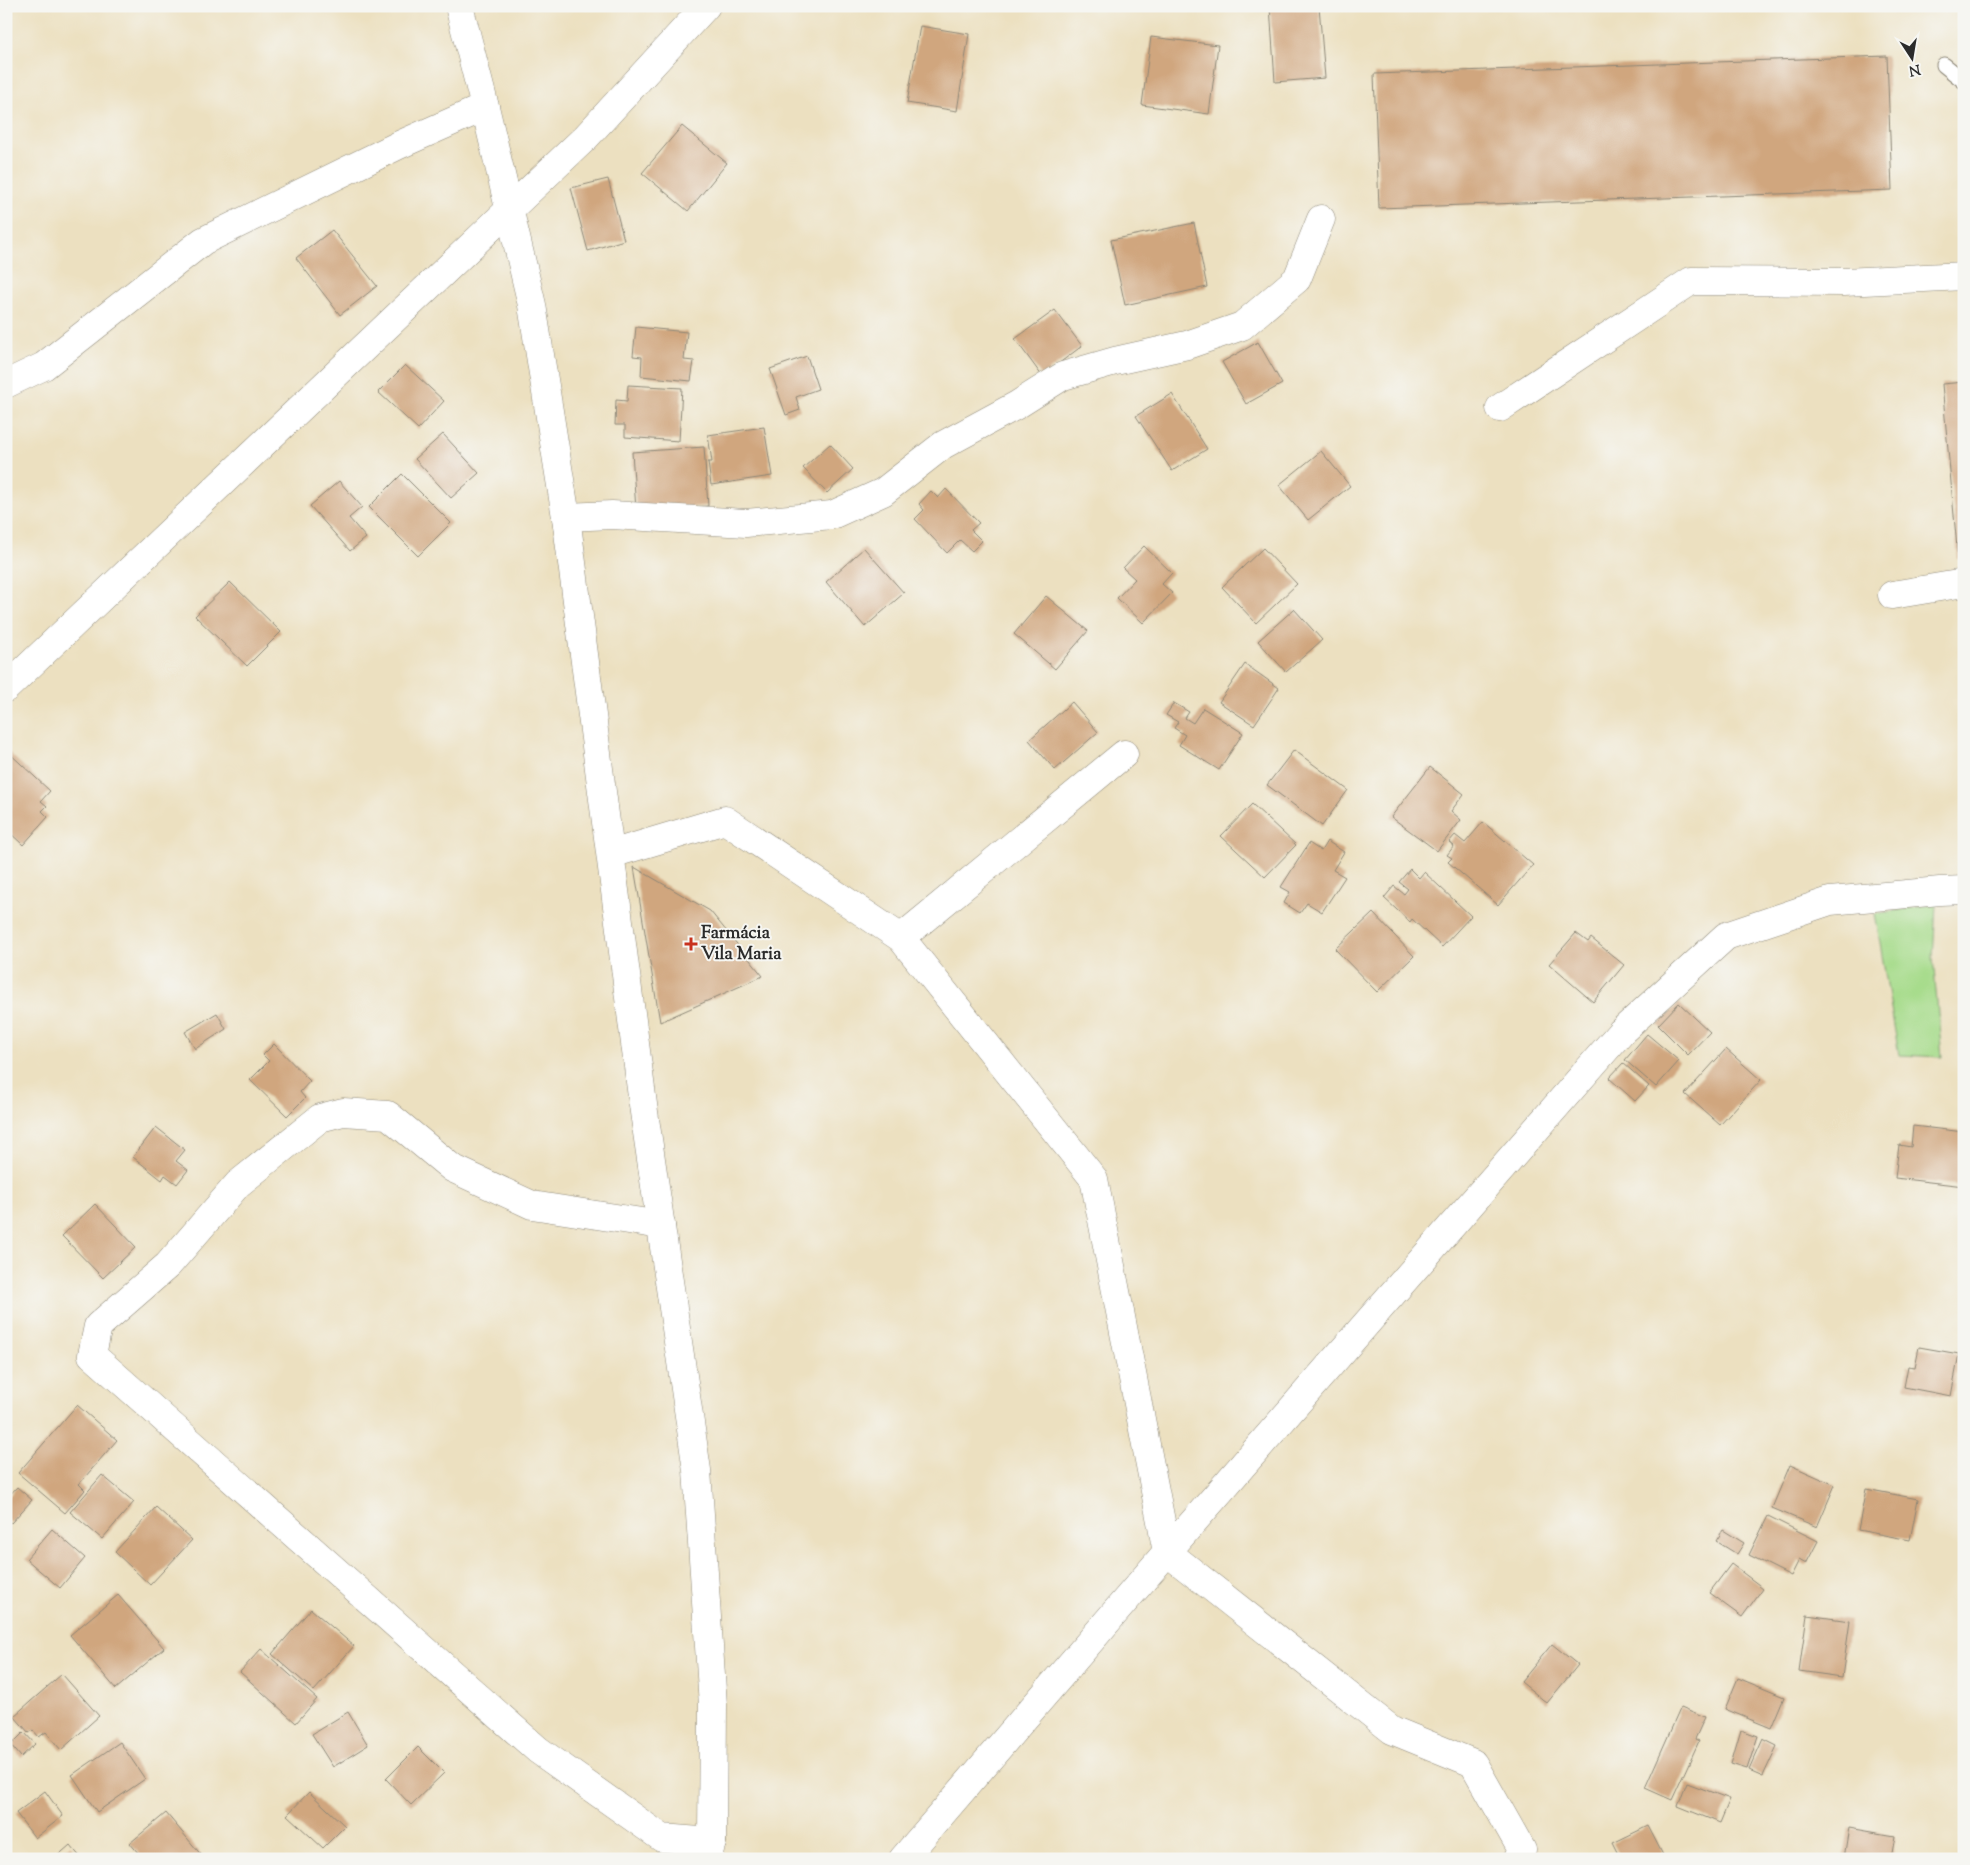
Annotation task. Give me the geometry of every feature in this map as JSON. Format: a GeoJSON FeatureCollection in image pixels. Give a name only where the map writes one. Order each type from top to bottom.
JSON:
{"type":"FeatureCollection","features":[{"type":"Feature","properties":{"kind":"street"},"geometry":{"type":"LineString","coordinates":[[459,6],[532,304],[566,518],[644,1112],[661,1225],[697,1470],[713,1705],[709,1850],[662,1838],[538,1750],[92,1356],[98,1326],[168,1265],[238,1184],[320,1118],[344,1112],[388,1115],[452,1168],[532,1205],[661,1225]]}},
{"type":"Feature","properties":{"kind":"street"},"geometry":{"type":"LineString","coordinates":[[6,688],[586,136],[706,6]]}},
{"type":"Feature","properties":{"kind":"street"},"geometry":{"type":"LineString","coordinates":[[6,384],[44,366],[203,241],[399,145],[485,107]]}},
{"type":"Feature","properties":{"kind":"street"},"geometry":{"type":"LineString","coordinates":[[566,518],[612,515],[746,523],[832,515],[883,492],[943,445],[1017,405],[1063,376],[1115,361],[1187,345],[1242,326],[1297,279],[1321,220]]}},
{"type":"Feature","properties":{"kind":"street"},"geometry":{"type":"LineString","coordinates":[[1500,408],[1691,281],[1844,282],[1964,276]]}},
{"type":"Feature","properties":{"kind":"street"},"geometry":{"type":"LineString","coordinates":[[1892,595],[1964,584]]}},
{"type":"Feature","properties":{"kind":"street"},"geometry":{"type":"LineString","coordinates":[[901,938],[1124,754]]}},
{"type":"Feature","properties":{"kind":"street"},"geometry":{"type":"LineString","coordinates":[[611,854],[725,820],[901,938],[1094,1179],[1167,1552],[1392,1730],[1473,1763],[1522,1850],[1518,1859]]}},
{"type":"Feature","properties":{"kind":"street"},"geometry":{"type":"LineString","coordinates":[[903,1859],[1167,1552],[1621,1032],[1726,936],[1830,901],[1964,890]]}},
{"type":"Feature","properties":{"kind":"lane"},"geometry":{"type":"LineString","coordinates":[[1944,65],[1964,81]]}},
{"type":"Feature","properties":{"kind":"green space"},"geometry":{"type":"Polygon","coordinates":[[[1936,904],[1933,958],[1942,1057],[1899,1055],[1875,914],[1936,904]]]}},
{"type":"Feature","properties":{"kind":"building"},"geometry":{"type":"Polygon","coordinates":[[[1270,6],[1319,6],[1325,78],[1275,82],[1270,6]]]}},
{"type":"Feature","properties":{"kind":"building"},"geometry":{"type":"Polygon","coordinates":[[[920,26],[969,34],[957,111],[907,103],[920,26]]]}},
{"type":"Feature","properties":{"kind":"building"},"geometry":{"type":"Polygon","coordinates":[[[1151,37],[1218,45],[1209,114],[1142,105],[1151,37]]]}},
{"type":"Feature","properties":{"kind":"building"},"geometry":{"type":"Polygon","coordinates":[[[1887,56],[1892,190],[1379,208],[1374,74],[1887,56]]]}},
{"type":"Feature","properties":{"kind":"building"},"geometry":{"type":"Polygon","coordinates":[[[682,126],[727,163],[688,211],[642,173],[682,126]]]}},
{"type":"Feature","properties":{"kind":"building"},"geometry":{"type":"Polygon","coordinates":[[[608,179],[624,240],[588,251],[571,188],[608,179]]]}},
{"type":"Feature","properties":{"kind":"building"},"geometry":{"type":"Polygon","coordinates":[[[1194,223],[1207,287],[1125,305],[1111,240],[1194,223]]]}},
{"type":"Feature","properties":{"kind":"building"},"geometry":{"type":"Polygon","coordinates":[[[332,230],[377,286],[340,315],[296,258],[332,230]]]}},
{"type":"Feature","properties":{"kind":"building"},"geometry":{"type":"Polygon","coordinates":[[[1055,310],[1082,346],[1042,376],[1015,339],[1055,310]]]}},
{"type":"Feature","properties":{"kind":"building"},"geometry":{"type":"Polygon","coordinates":[[[636,327],[687,332],[684,360],[694,361],[691,381],[641,376],[642,357],[633,356],[636,327]]]}},
{"type":"Feature","properties":{"kind":"building"},"geometry":{"type":"Polygon","coordinates":[[[1258,342],[1282,384],[1246,404],[1222,362],[1258,342]]]}},
{"type":"Feature","properties":{"kind":"building"},"geometry":{"type":"Polygon","coordinates":[[[807,356],[818,389],[796,397],[800,410],[786,415],[770,369],[807,356]]]}},
{"type":"Feature","properties":{"kind":"building"},"geometry":{"type":"Polygon","coordinates":[[[405,365],[444,401],[418,429],[378,392],[405,365]]]}},
{"type":"Feature","properties":{"kind":"building"},"geometry":{"type":"Polygon","coordinates":[[[1964,382],[1964,558],[1958,559],[1942,384],[1964,382]]]}},
{"type":"Feature","properties":{"kind":"building"},"geometry":{"type":"Polygon","coordinates":[[[628,385],[682,388],[679,441],[625,437],[625,425],[615,425],[616,400],[627,401],[628,385]]]}},
{"type":"Feature","properties":{"kind":"building"},"geometry":{"type":"Polygon","coordinates":[[[1172,394],[1207,449],[1172,471],[1136,416],[1172,394]]]}},
{"type":"Feature","properties":{"kind":"building"},"geometry":{"type":"Polygon","coordinates":[[[764,427],[772,476],[711,485],[708,462],[712,462],[708,435],[764,427]]]}},
{"type":"Feature","properties":{"kind":"building"},"geometry":{"type":"Polygon","coordinates":[[[443,434],[479,473],[451,498],[415,459],[443,434]]]}},
{"type":"Feature","properties":{"kind":"building"},"geometry":{"type":"Polygon","coordinates":[[[830,444],[853,469],[827,493],[803,468],[830,444]]]}},
{"type":"Feature","properties":{"kind":"building"},"geometry":{"type":"Polygon","coordinates":[[[704,447],[708,506],[636,510],[632,452],[704,447]]]}},
{"type":"Feature","properties":{"kind":"building"},"geometry":{"type":"Polygon","coordinates":[[[1321,451],[1350,486],[1308,520],[1279,485],[1321,451]]]}},
{"type":"Feature","properties":{"kind":"building"},"geometry":{"type":"Polygon","coordinates":[[[402,474],[451,523],[418,556],[369,507],[402,474]]]}},
{"type":"Feature","properties":{"kind":"building"},"geometry":{"type":"Polygon","coordinates":[[[339,481],[362,507],[349,518],[366,538],[350,551],[310,506],[339,481]]]}},
{"type":"Feature","properties":{"kind":"building"},"geometry":{"type":"Polygon","coordinates":[[[946,489],[979,523],[971,530],[982,541],[972,551],[960,540],[947,553],[915,519],[924,510],[919,504],[931,491],[938,498],[946,489]]]}},
{"type":"Feature","properties":{"kind":"building"},"geometry":{"type":"Polygon","coordinates":[[[1144,546],[1172,573],[1162,584],[1172,593],[1143,623],[1117,598],[1135,579],[1123,568],[1144,546]]]}},
{"type":"Feature","properties":{"kind":"building"},"geometry":{"type":"Polygon","coordinates":[[[864,548],[904,593],[865,627],[826,582],[864,548]]]}},
{"type":"Feature","properties":{"kind":"building"},"geometry":{"type":"Polygon","coordinates":[[[1263,548],[1297,584],[1256,623],[1222,587],[1263,548]]]}},
{"type":"Feature","properties":{"kind":"building"},"geometry":{"type":"Polygon","coordinates":[[[230,582],[281,632],[247,666],[195,616],[230,582]]]}},
{"type":"Feature","properties":{"kind":"building"},"geometry":{"type":"Polygon","coordinates":[[[1046,596],[1088,631],[1055,669],[1014,634],[1046,596]]]}},
{"type":"Feature","properties":{"kind":"building"},"geometry":{"type":"Polygon","coordinates":[[[1294,609],[1322,640],[1286,672],[1258,641],[1294,609]]]}},
{"type":"Feature","properties":{"kind":"building"},"geometry":{"type":"Polygon","coordinates":[[[1245,664],[1279,688],[1254,725],[1219,702],[1245,664]]]}},
{"type":"Feature","properties":{"kind":"building"},"geometry":{"type":"Polygon","coordinates":[[[1072,702],[1098,732],[1055,770],[1029,740],[1072,702]]]}},
{"type":"Feature","properties":{"kind":"building"},"geometry":{"type":"Polygon","coordinates":[[[1174,703],[1189,712],[1185,718],[1193,723],[1203,708],[1243,733],[1219,770],[1179,745],[1185,735],[1174,728],[1178,722],[1166,715],[1174,703]]]}},
{"type":"Feature","properties":{"kind":"building"},"geometry":{"type":"Polygon","coordinates":[[[6,750],[50,791],[41,801],[47,806],[42,811],[48,817],[23,845],[6,829],[6,750]]]}},
{"type":"Feature","properties":{"kind":"building"},"geometry":{"type":"Polygon","coordinates":[[[1294,750],[1348,790],[1322,826],[1267,785],[1294,750]]]}},
{"type":"Feature","properties":{"kind":"building"},"geometry":{"type":"Polygon","coordinates":[[[1430,767],[1464,794],[1451,811],[1461,820],[1437,851],[1391,817],[1430,767]]]}},
{"type":"Feature","properties":{"kind":"building"},"geometry":{"type":"Polygon","coordinates":[[[1252,804],[1296,845],[1265,877],[1221,836],[1252,804]]]}},
{"type":"Feature","properties":{"kind":"building"},"geometry":{"type":"Polygon","coordinates":[[[1483,822],[1533,865],[1498,905],[1448,862],[1452,858],[1447,855],[1454,846],[1449,842],[1455,835],[1465,843],[1483,822]]]}},
{"type":"Feature","properties":{"kind":"building"},"geometry":{"type":"Polygon","coordinates":[[[1327,841],[1344,852],[1333,870],[1345,877],[1322,912],[1307,903],[1300,913],[1284,903],[1290,892],[1281,887],[1309,843],[1321,851],[1327,841]]]}},
{"type":"Feature","properties":{"kind":"building","name":"Farmácia Vila Maria"},"geometry":{"type":"Polygon","coordinates":[[[634,867],[710,911],[763,976],[660,1022],[634,867]]]}},
{"type":"Feature","properties":{"kind":"building"},"geometry":{"type":"Polygon","coordinates":[[[1410,869],[1419,878],[1424,872],[1471,916],[1442,947],[1412,919],[1410,922],[1384,898],[1394,886],[1404,894],[1408,889],[1399,882],[1410,869]]]}},
{"type":"Feature","properties":{"kind":"building"},"geometry":{"type":"Polygon","coordinates":[[[1373,913],[1414,956],[1377,992],[1335,949],[1373,913]]]}},
{"type":"Feature","properties":{"kind":"building"},"geometry":{"type":"Polygon","coordinates":[[[1576,933],[1588,942],[1591,938],[1624,965],[1593,1002],[1549,964],[1576,933]]]}},
{"type":"Feature","properties":{"kind":"building"},"geometry":{"type":"Polygon","coordinates":[[[1679,1003],[1710,1032],[1688,1055],[1658,1025],[1679,1003]]]}},
{"type":"Feature","properties":{"kind":"building"},"geometry":{"type":"Polygon","coordinates":[[[217,1013],[226,1029],[195,1049],[185,1032],[217,1013]]]}},
{"type":"Feature","properties":{"kind":"building"},"geometry":{"type":"Polygon","coordinates":[[[1647,1034],[1679,1061],[1656,1087],[1625,1060],[1647,1034]]]}},
{"type":"Feature","properties":{"kind":"building"},"geometry":{"type":"Polygon","coordinates":[[[274,1044],[310,1081],[300,1092],[305,1098],[287,1116],[250,1080],[269,1061],[263,1055],[274,1044]]]}},
{"type":"Feature","properties":{"kind":"building"},"geometry":{"type":"Polygon","coordinates":[[[1726,1049],[1761,1080],[1720,1125],[1685,1094],[1726,1049]]]}},
{"type":"Feature","properties":{"kind":"building"},"geometry":{"type":"Polygon","coordinates":[[[1623,1063],[1649,1086],[1635,1101],[1609,1078],[1623,1063]]]}},
{"type":"Feature","properties":{"kind":"building"},"geometry":{"type":"Polygon","coordinates":[[[1913,1126],[1964,1132],[1964,1186],[1895,1178],[1899,1145],[1911,1147],[1913,1126]]]}},
{"type":"Feature","properties":{"kind":"building"},"geometry":{"type":"Polygon","coordinates":[[[156,1127],[185,1150],[176,1161],[188,1170],[177,1184],[165,1175],[162,1180],[133,1157],[156,1127]]]}},
{"type":"Feature","properties":{"kind":"building"},"geometry":{"type":"Polygon","coordinates":[[[95,1204],[136,1247],[103,1278],[62,1236],[95,1204]]]}},
{"type":"Feature","properties":{"kind":"building"},"geometry":{"type":"Polygon","coordinates":[[[1919,1347],[1959,1354],[1951,1396],[1904,1387],[1908,1366],[1915,1367],[1919,1347]]]}},
{"type":"Feature","properties":{"kind":"building"},"geometry":{"type":"Polygon","coordinates":[[[77,1405],[117,1440],[79,1484],[85,1490],[65,1513],[18,1473],[77,1405]]]}},
{"type":"Feature","properties":{"kind":"building"},"geometry":{"type":"Polygon","coordinates":[[[1790,1465],[1835,1485],[1817,1527],[1772,1508],[1790,1465]]]}},
{"type":"Feature","properties":{"kind":"building"},"geometry":{"type":"Polygon","coordinates":[[[102,1475],[134,1502],[102,1539],[70,1512],[102,1475]]]}},
{"type":"Feature","properties":{"kind":"building"},"geometry":{"type":"Polygon","coordinates":[[[17,1487],[32,1500],[11,1523],[6,1519],[6,1499],[17,1487]]]}},
{"type":"Feature","properties":{"kind":"building"},"geometry":{"type":"Polygon","coordinates":[[[1866,1489],[1918,1499],[1910,1540],[1858,1530],[1866,1489]]]}},
{"type":"Feature","properties":{"kind":"building"},"geometry":{"type":"Polygon","coordinates":[[[156,1507],[192,1540],[150,1585],[115,1552],[156,1507]]]}},
{"type":"Feature","properties":{"kind":"building"},"geometry":{"type":"Polygon","coordinates":[[[1768,1516],[1818,1541],[1806,1564],[1799,1560],[1791,1576],[1749,1555],[1768,1516]]]}},
{"type":"Feature","properties":{"kind":"building"},"geometry":{"type":"Polygon","coordinates":[[[52,1529],[85,1558],[60,1588],[26,1559],[52,1529]]]}},
{"type":"Feature","properties":{"kind":"building"},"geometry":{"type":"Polygon","coordinates":[[[1723,1530],[1744,1543],[1737,1554],[1716,1541],[1723,1530]]]}},
{"type":"Feature","properties":{"kind":"building"},"geometry":{"type":"Polygon","coordinates":[[[1731,1564],[1763,1588],[1742,1617],[1709,1593],[1731,1564]]]}},
{"type":"Feature","properties":{"kind":"building"},"geometry":{"type":"Polygon","coordinates":[[[118,1595],[164,1648],[116,1689],[70,1635],[118,1595]]]}},
{"type":"Feature","properties":{"kind":"building"},"geometry":{"type":"Polygon","coordinates":[[[311,1609],[354,1646],[314,1691],[272,1654],[311,1609]]]}},
{"type":"Feature","properties":{"kind":"building"},"geometry":{"type":"Polygon","coordinates":[[[1807,1615],[1850,1621],[1842,1677],[1799,1671],[1807,1615]]]}},
{"type":"Feature","properties":{"kind":"building"},"geometry":{"type":"Polygon","coordinates":[[[1552,1644],[1578,1665],[1547,1703],[1521,1682],[1552,1644]]]}},
{"type":"Feature","properties":{"kind":"building"},"geometry":{"type":"Polygon","coordinates":[[[261,1649],[317,1699],[296,1723],[240,1672],[261,1649]]]}},
{"type":"Feature","properties":{"kind":"building"},"geometry":{"type":"Polygon","coordinates":[[[62,1674],[99,1716],[61,1750],[46,1732],[39,1737],[33,1730],[29,1733],[14,1716],[62,1674]]]}},
{"type":"Feature","properties":{"kind":"building"},"geometry":{"type":"Polygon","coordinates":[[[1738,1678],[1784,1697],[1771,1728],[1725,1709],[1738,1678]]]}},
{"type":"Feature","properties":{"kind":"building"},"geometry":{"type":"Polygon","coordinates":[[[1681,1707],[1705,1717],[1695,1739],[1699,1741],[1672,1800],[1645,1788],[1681,1707]]]}},
{"type":"Feature","properties":{"kind":"building"},"geometry":{"type":"Polygon","coordinates":[[[348,1712],[368,1745],[333,1767],[312,1734],[348,1712]]]}},
{"type":"Feature","properties":{"kind":"building"},"geometry":{"type":"Polygon","coordinates":[[[1741,1730],[1758,1736],[1747,1769],[1731,1764],[1741,1730]]]}},
{"type":"Feature","properties":{"kind":"building"},"geometry":{"type":"Polygon","coordinates":[[[24,1732],[35,1744],[21,1757],[11,1745],[24,1732]]]}},
{"type":"Feature","properties":{"kind":"building"},"geometry":{"type":"Polygon","coordinates":[[[1763,1739],[1777,1746],[1763,1776],[1749,1770],[1763,1739]]]}},
{"type":"Feature","properties":{"kind":"building"},"geometry":{"type":"Polygon","coordinates":[[[120,1742],[145,1779],[97,1812],[72,1775],[120,1742]]]}},
{"type":"Feature","properties":{"kind":"building"},"geometry":{"type":"Polygon","coordinates":[[[418,1747],[444,1773],[411,1805],[386,1779],[418,1747]]]}},
{"type":"Feature","properties":{"kind":"building"},"geometry":{"type":"Polygon","coordinates":[[[1687,1783],[1730,1799],[1720,1823],[1678,1806],[1687,1783]]]}},
{"type":"Feature","properties":{"kind":"building"},"geometry":{"type":"Polygon","coordinates":[[[45,1791],[63,1816],[35,1838],[16,1813],[45,1791]]]}},
{"type":"Feature","properties":{"kind":"building"},"geometry":{"type":"Polygon","coordinates":[[[309,1792],[345,1826],[323,1848],[287,1815],[309,1792]]]}},
{"type":"Feature","properties":{"kind":"building"},"geometry":{"type":"Polygon","coordinates":[[[166,1813],[203,1857],[201,1859],[143,1859],[130,1843],[166,1813]]]}},
{"type":"Feature","properties":{"kind":"building"},"geometry":{"type":"Polygon","coordinates":[[[1648,1826],[1663,1855],[1655,1859],[1621,1859],[1613,1843],[1648,1826]]]}},
{"type":"Feature","properties":{"kind":"building"},"geometry":{"type":"Polygon","coordinates":[[[1849,1828],[1895,1836],[1891,1859],[1844,1859],[1849,1828]]]}},
{"type":"Feature","properties":{"kind":"building"},"geometry":{"type":"Polygon","coordinates":[[[70,1845],[82,1859],[54,1859],[70,1845]]]}},
{"type":"Feature","properties":{"kind":"place","name":"Farmácia Vila Maria"},"geometry":{"type":"Point","coordinates":[691,944]}}]}
